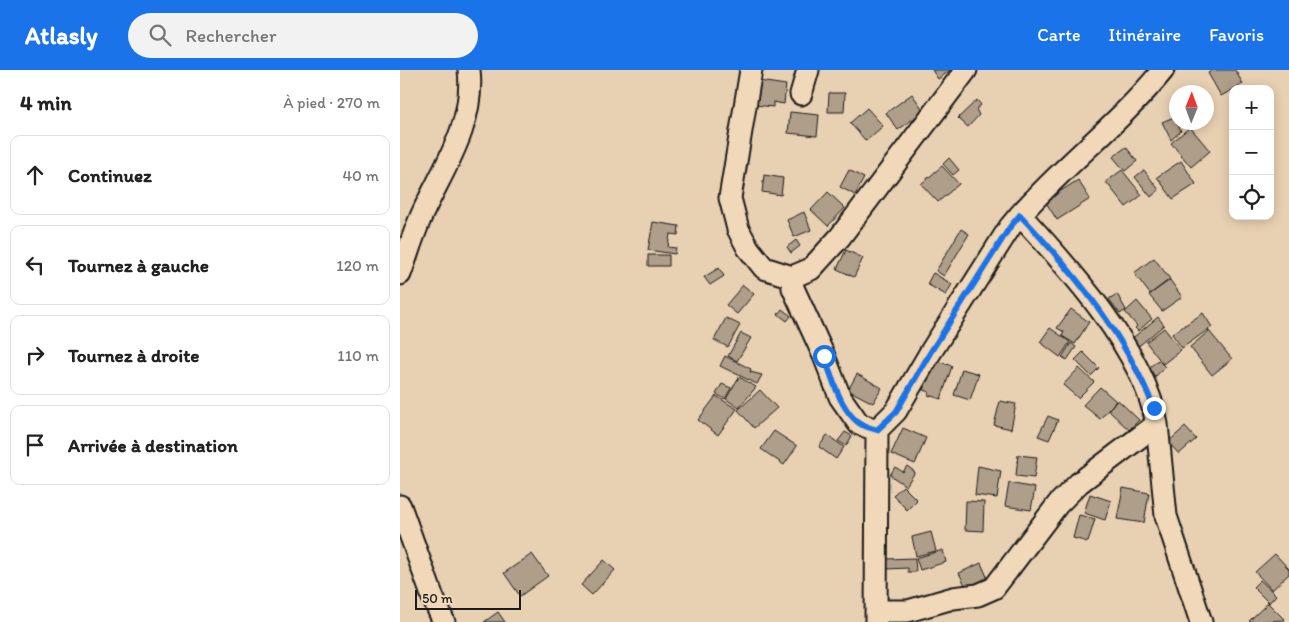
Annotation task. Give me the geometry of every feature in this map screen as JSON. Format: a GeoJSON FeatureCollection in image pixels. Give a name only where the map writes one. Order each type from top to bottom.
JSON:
{"type":"FeatureCollection","features":[{"type":"Feature","properties":{"kind":"street"},"geometry":{"type":"LineString","coordinates":[[400,274],[424,209],[455,148],[468,107],[469,70]]}},
{"type":"Feature","properties":{"kind":"street"},"geometry":{"type":"LineString","coordinates":[[751,70],[730,198],[738,229],[748,248],[764,268],[792,277],[812,269],[840,237],[966,70]]}},
{"type":"Feature","properties":{"kind":"street"},"geometry":{"type":"LineString","coordinates":[[801,94],[808,70]]}},
{"type":"Feature","properties":{"kind":"street"},"geometry":{"type":"LineString","coordinates":[[1157,424],[1080,483],[1058,504],[994,588],[908,612],[876,616],[877,430],[896,412],[930,353],[1010,227],[1048,185],[1109,130],[1163,70]]}},
{"type":"Feature","properties":{"kind":"street"},"geometry":{"type":"LineString","coordinates":[[1020,215],[1093,298],[1143,379],[1154,408],[1157,424],[1166,516],[1201,622]]}},
{"type":"Feature","properties":{"kind":"street"},"geometry":{"type":"LineString","coordinates":[[792,277],[793,288],[824,356],[840,398],[859,424],[877,430]]}},
{"type":"Feature","properties":{"kind":"street"},"geometry":{"type":"LineString","coordinates":[[400,506],[433,598],[444,622]]}},
{"type":"Feature","properties":{"kind":"building"},"geometry":{"type":"Polygon","coordinates":[[[932,70],[951,70],[938,79],[932,70]]]}},
{"type":"Feature","properties":{"kind":"building"},"geometry":{"type":"Polygon","coordinates":[[[1213,70],[1235,70],[1243,84],[1229,85],[1229,92],[1221,96],[1208,73],[1213,70]]]}},
{"type":"Feature","properties":{"kind":"building"},"geometry":{"type":"Polygon","coordinates":[[[759,81],[786,85],[784,104],[773,102],[773,107],[755,105],[759,81]]]}},
{"type":"Feature","properties":{"kind":"building"},"geometry":{"type":"Polygon","coordinates":[[[829,93],[845,93],[844,112],[828,112],[829,93]]]}},
{"type":"Feature","properties":{"kind":"building"},"geometry":{"type":"Polygon","coordinates":[[[912,94],[924,111],[898,130],[886,113],[912,94]]]}},
{"type":"Feature","properties":{"kind":"building"},"geometry":{"type":"Polygon","coordinates":[[[977,100],[981,105],[976,109],[979,115],[968,127],[958,118],[977,100]]]}},
{"type":"Feature","properties":{"kind":"building"},"geometry":{"type":"Polygon","coordinates":[[[867,108],[883,126],[866,141],[850,123],[867,108]]]}},
{"type":"Feature","properties":{"kind":"building"},"geometry":{"type":"Polygon","coordinates":[[[790,112],[819,115],[817,136],[788,133],[790,112]]]}},
{"type":"Feature","properties":{"kind":"building"},"geometry":{"type":"Polygon","coordinates":[[[1169,119],[1169,130],[1181,131],[1171,140],[1162,122],[1169,119]]]}},
{"type":"Feature","properties":{"kind":"building"},"geometry":{"type":"Polygon","coordinates":[[[1186,130],[1192,130],[1210,151],[1191,167],[1171,143],[1186,130]]]}},
{"type":"Feature","properties":{"kind":"building"},"geometry":{"type":"Polygon","coordinates":[[[1126,147],[1137,161],[1125,171],[1113,157],[1126,147]]]}},
{"type":"Feature","properties":{"kind":"building"},"geometry":{"type":"Polygon","coordinates":[[[949,158],[959,170],[953,175],[943,164],[949,158]]]}},
{"type":"Feature","properties":{"kind":"building"},"geometry":{"type":"Polygon","coordinates":[[[1181,161],[1196,184],[1173,199],[1157,177],[1181,161]]]}},
{"type":"Feature","properties":{"kind":"building"},"geometry":{"type":"Polygon","coordinates":[[[942,166],[959,184],[938,202],[921,184],[942,166]]]}},
{"type":"Feature","properties":{"kind":"building"},"geometry":{"type":"Polygon","coordinates":[[[849,170],[864,178],[855,195],[840,187],[849,170]]]}},
{"type":"Feature","properties":{"kind":"building"},"geometry":{"type":"Polygon","coordinates":[[[1122,170],[1142,195],[1126,207],[1106,182],[1122,170]]]}},
{"type":"Feature","properties":{"kind":"building"},"geometry":{"type":"Polygon","coordinates":[[[1144,170],[1159,190],[1151,197],[1135,177],[1144,170]]]}},
{"type":"Feature","properties":{"kind":"building"},"geometry":{"type":"Polygon","coordinates":[[[764,175],[783,178],[781,195],[762,192],[764,175]]]}},
{"type":"Feature","properties":{"kind":"building"},"geometry":{"type":"Polygon","coordinates":[[[1078,180],[1090,199],[1057,220],[1045,201],[1078,180]]]}},
{"type":"Feature","properties":{"kind":"building"},"geometry":{"type":"Polygon","coordinates":[[[828,192],[845,208],[828,226],[811,210],[828,192]]]}},
{"type":"Feature","properties":{"kind":"building"},"geometry":{"type":"Polygon","coordinates":[[[804,212],[811,230],[794,237],[787,220],[804,212]]]}},
{"type":"Feature","properties":{"kind":"building"},"geometry":{"type":"Polygon","coordinates":[[[653,222],[679,226],[678,235],[670,234],[668,247],[676,248],[675,254],[648,250],[653,222]]]}},
{"type":"Feature","properties":{"kind":"building"},"geometry":{"type":"Polygon","coordinates":[[[961,229],[969,234],[944,276],[936,271],[961,229]]]}},
{"type":"Feature","properties":{"kind":"building"},"geometry":{"type":"Polygon","coordinates":[[[796,240],[800,246],[791,253],[787,247],[796,240]]]}},
{"type":"Feature","properties":{"kind":"building"},"geometry":{"type":"Polygon","coordinates":[[[846,250],[863,258],[854,277],[837,269],[846,250]]]}},
{"type":"Feature","properties":{"kind":"building"},"geometry":{"type":"Polygon","coordinates":[[[648,255],[669,255],[669,266],[648,266],[648,255]]]}},
{"type":"Feature","properties":{"kind":"building"},"geometry":{"type":"Polygon","coordinates":[[[1154,258],[1170,279],[1150,294],[1134,273],[1154,258]]]}},
{"type":"Feature","properties":{"kind":"building"},"geometry":{"type":"Polygon","coordinates":[[[719,268],[724,276],[710,285],[704,277],[719,268]]]}},
{"type":"Feature","properties":{"kind":"building"},"geometry":{"type":"Polygon","coordinates":[[[933,273],[952,284],[946,295],[927,284],[933,273]]]}},
{"type":"Feature","properties":{"kind":"building"},"geometry":{"type":"Polygon","coordinates":[[[1170,280],[1182,297],[1162,311],[1149,295],[1170,280]]]}},
{"type":"Feature","properties":{"kind":"building"},"geometry":{"type":"Polygon","coordinates":[[[743,285],[754,294],[737,314],[726,305],[743,285]]]}},
{"type":"Feature","properties":{"kind":"building"},"geometry":{"type":"Polygon","coordinates":[[[1117,294],[1126,310],[1120,314],[1109,299],[1117,294]]]}},
{"type":"Feature","properties":{"kind":"building"},"geometry":{"type":"Polygon","coordinates":[[[1137,301],[1152,319],[1138,331],[1135,328],[1137,326],[1125,312],[1137,301]]]}},
{"type":"Feature","properties":{"kind":"building"},"geometry":{"type":"Polygon","coordinates":[[[782,309],[791,316],[787,321],[778,314],[782,309]]]}},
{"type":"Feature","properties":{"kind":"building"},"geometry":{"type":"Polygon","coordinates":[[[1071,309],[1089,322],[1075,344],[1062,336],[1064,332],[1057,328],[1071,309]]]}},
{"type":"Feature","properties":{"kind":"building"},"geometry":{"type":"Polygon","coordinates":[[[1203,313],[1212,327],[1182,348],[1172,334],[1203,313]]]}},
{"type":"Feature","properties":{"kind":"building"},"geometry":{"type":"Polygon","coordinates":[[[1158,317],[1164,325],[1135,349],[1129,341],[1158,317]]]}},
{"type":"Feature","properties":{"kind":"building"},"geometry":{"type":"Polygon","coordinates":[[[726,318],[740,325],[728,347],[714,340],[726,318]]]}},
{"type":"Feature","properties":{"kind":"building"},"geometry":{"type":"Polygon","coordinates":[[[1050,328],[1070,342],[1060,357],[1040,342],[1050,328]]]}},
{"type":"Feature","properties":{"kind":"building"},"geometry":{"type":"Polygon","coordinates":[[[1164,328],[1181,350],[1163,364],[1146,342],[1164,328]]]}},
{"type":"Feature","properties":{"kind":"building"},"geometry":{"type":"Polygon","coordinates":[[[1209,331],[1232,359],[1212,375],[1190,347],[1209,331]]]}},
{"type":"Feature","properties":{"kind":"building"},"geometry":{"type":"Polygon","coordinates":[[[741,333],[751,338],[737,361],[728,356],[741,333]]]}},
{"type":"Feature","properties":{"kind":"building"},"geometry":{"type":"Polygon","coordinates":[[[1071,343],[1076,347],[1067,360],[1062,357],[1071,343]]]}},
{"type":"Feature","properties":{"kind":"building"},"geometry":{"type":"Polygon","coordinates":[[[1083,352],[1099,368],[1091,376],[1075,360],[1083,352]]]}},
{"type":"Feature","properties":{"kind":"building"},"geometry":{"type":"Polygon","coordinates":[[[725,356],[751,369],[750,372],[762,375],[757,384],[720,366],[725,356]]]}},
{"type":"Feature","properties":{"kind":"building"},"geometry":{"type":"Polygon","coordinates":[[[934,360],[952,366],[941,399],[928,395],[929,392],[923,390],[934,360]]]}},
{"type":"Feature","properties":{"kind":"building"},"geometry":{"type":"Polygon","coordinates":[[[1158,360],[1165,367],[1152,380],[1144,372],[1158,360]]]}},
{"type":"Feature","properties":{"kind":"building"},"geometry":{"type":"Polygon","coordinates":[[[1079,368],[1094,382],[1078,398],[1063,385],[1079,368]]]}},
{"type":"Feature","properties":{"kind":"building"},"geometry":{"type":"Polygon","coordinates":[[[962,369],[979,374],[970,400],[954,395],[962,369]]]}},
{"type":"Feature","properties":{"kind":"building"},"geometry":{"type":"Polygon","coordinates":[[[857,374],[882,388],[873,403],[848,390],[857,374]]]}},
{"type":"Feature","properties":{"kind":"building"},"geometry":{"type":"Polygon","coordinates":[[[739,377],[756,387],[739,408],[726,399],[739,377]]]}},
{"type":"Feature","properties":{"kind":"building"},"geometry":{"type":"Polygon","coordinates":[[[722,384],[731,388],[725,399],[716,394],[722,384]]]}},
{"type":"Feature","properties":{"kind":"building"},"geometry":{"type":"Polygon","coordinates":[[[1100,387],[1116,401],[1100,419],[1083,405],[1100,387]]]}},
{"type":"Feature","properties":{"kind":"building"},"geometry":{"type":"Polygon","coordinates":[[[760,390],[777,408],[754,428],[738,410],[760,390]]]}},
{"type":"Feature","properties":{"kind":"building"},"geometry":{"type":"Polygon","coordinates":[[[716,396],[737,409],[718,435],[698,420],[716,396]]]}},
{"type":"Feature","properties":{"kind":"building"},"geometry":{"type":"Polygon","coordinates":[[[1118,400],[1139,420],[1129,430],[1108,410],[1118,400]]]}},
{"type":"Feature","properties":{"kind":"building"},"geometry":{"type":"Polygon","coordinates":[[[1000,401],[1016,404],[1011,429],[994,425],[1000,401]]]}},
{"type":"Feature","properties":{"kind":"building"},"geometry":{"type":"Polygon","coordinates":[[[1048,416],[1058,420],[1049,440],[1038,436],[1048,416]]]}},
{"type":"Feature","properties":{"kind":"building"},"geometry":{"type":"Polygon","coordinates":[[[1185,427],[1196,439],[1179,454],[1168,442],[1185,427]]]}},
{"type":"Feature","properties":{"kind":"building"},"geometry":{"type":"Polygon","coordinates":[[[903,428],[926,438],[915,464],[891,454],[903,428]]]}},
{"type":"Feature","properties":{"kind":"building"},"geometry":{"type":"Polygon","coordinates":[[[774,431],[797,446],[784,465],[761,449],[774,431]]]}},
{"type":"Feature","properties":{"kind":"building"},"geometry":{"type":"Polygon","coordinates":[[[845,432],[852,436],[846,446],[838,441],[845,432]]]}},
{"type":"Feature","properties":{"kind":"building"},"geometry":{"type":"Polygon","coordinates":[[[827,435],[844,447],[836,459],[819,447],[827,435]]]}},
{"type":"Feature","properties":{"kind":"building"},"geometry":{"type":"Polygon","coordinates":[[[1018,455],[1037,457],[1034,478],[1016,476],[1018,455]]]}},
{"type":"Feature","properties":{"kind":"building"},"geometry":{"type":"Polygon","coordinates":[[[907,466],[915,472],[906,486],[890,475],[895,467],[903,472],[907,466]]]}},
{"type":"Feature","properties":{"kind":"building"},"geometry":{"type":"Polygon","coordinates":[[[978,466],[1001,471],[997,498],[975,495],[978,466]]]}},
{"type":"Feature","properties":{"kind":"building"},"geometry":{"type":"Polygon","coordinates":[[[1009,483],[1035,488],[1031,510],[1005,506],[1009,483]]]}},
{"type":"Feature","properties":{"kind":"building"},"geometry":{"type":"Polygon","coordinates":[[[903,486],[917,500],[907,510],[893,495],[903,486]]]}},
{"type":"Feature","properties":{"kind":"building"},"geometry":{"type":"Polygon","coordinates":[[[1123,488],[1149,493],[1144,523],[1117,519],[1123,488]]]}},
{"type":"Feature","properties":{"kind":"building"},"geometry":{"type":"Polygon","coordinates":[[[1090,494],[1111,501],[1105,520],[1084,513],[1090,494]]]}},
{"type":"Feature","properties":{"kind":"building"},"geometry":{"type":"Polygon","coordinates":[[[966,501],[984,502],[983,531],[965,530],[966,501]]]}},
{"type":"Feature","properties":{"kind":"building"},"geometry":{"type":"Polygon","coordinates":[[[1079,515],[1095,519],[1088,542],[1073,538],[1079,515]]]}},
{"type":"Feature","properties":{"kind":"building"},"geometry":{"type":"Polygon","coordinates":[[[931,532],[936,551],[916,556],[912,537],[931,532]]]}},
{"type":"Feature","properties":{"kind":"building"},"geometry":{"type":"Polygon","coordinates":[[[943,550],[946,562],[920,570],[916,558],[943,550]]]}},
{"type":"Feature","properties":{"kind":"building"},"geometry":{"type":"Polygon","coordinates":[[[532,554],[548,576],[520,596],[504,573],[532,554]]]}},
{"type":"Feature","properties":{"kind":"building"},"geometry":{"type":"Polygon","coordinates":[[[1275,554],[1289,569],[1289,574],[1272,590],[1255,572],[1275,554]]]}},
{"type":"Feature","properties":{"kind":"building"},"geometry":{"type":"Polygon","coordinates":[[[915,558],[916,572],[908,572],[908,568],[887,569],[886,559],[915,558]]]}},
{"type":"Feature","properties":{"kind":"building"},"geometry":{"type":"Polygon","coordinates":[[[604,560],[615,570],[592,595],[581,585],[604,560]]]}},
{"type":"Feature","properties":{"kind":"building"},"geometry":{"type":"Polygon","coordinates":[[[981,563],[988,579],[967,589],[959,573],[981,563]]]}},
{"type":"Feature","properties":{"kind":"building"},"geometry":{"type":"Polygon","coordinates":[[[1260,580],[1276,595],[1269,603],[1253,587],[1260,580]]]}},
{"type":"Feature","properties":{"kind":"building"},"geometry":{"type":"Polygon","coordinates":[[[1268,603],[1285,620],[1249,621],[1268,603]]]}},
{"type":"Feature","properties":{"kind":"building"},"geometry":{"type":"Polygon","coordinates":[[[498,612],[505,622],[484,622],[498,612]]]}},
{"type":"Feature","properties":{"kind":"route"},"geometry":{"type":"LineString","coordinates":[[824,356],[840,398],[850,413],[859,424],[877,430],[896,412],[930,353],[1010,227],[1020,215],[1060,258],[1093,298],[1143,379],[1154,408]]}}]}
